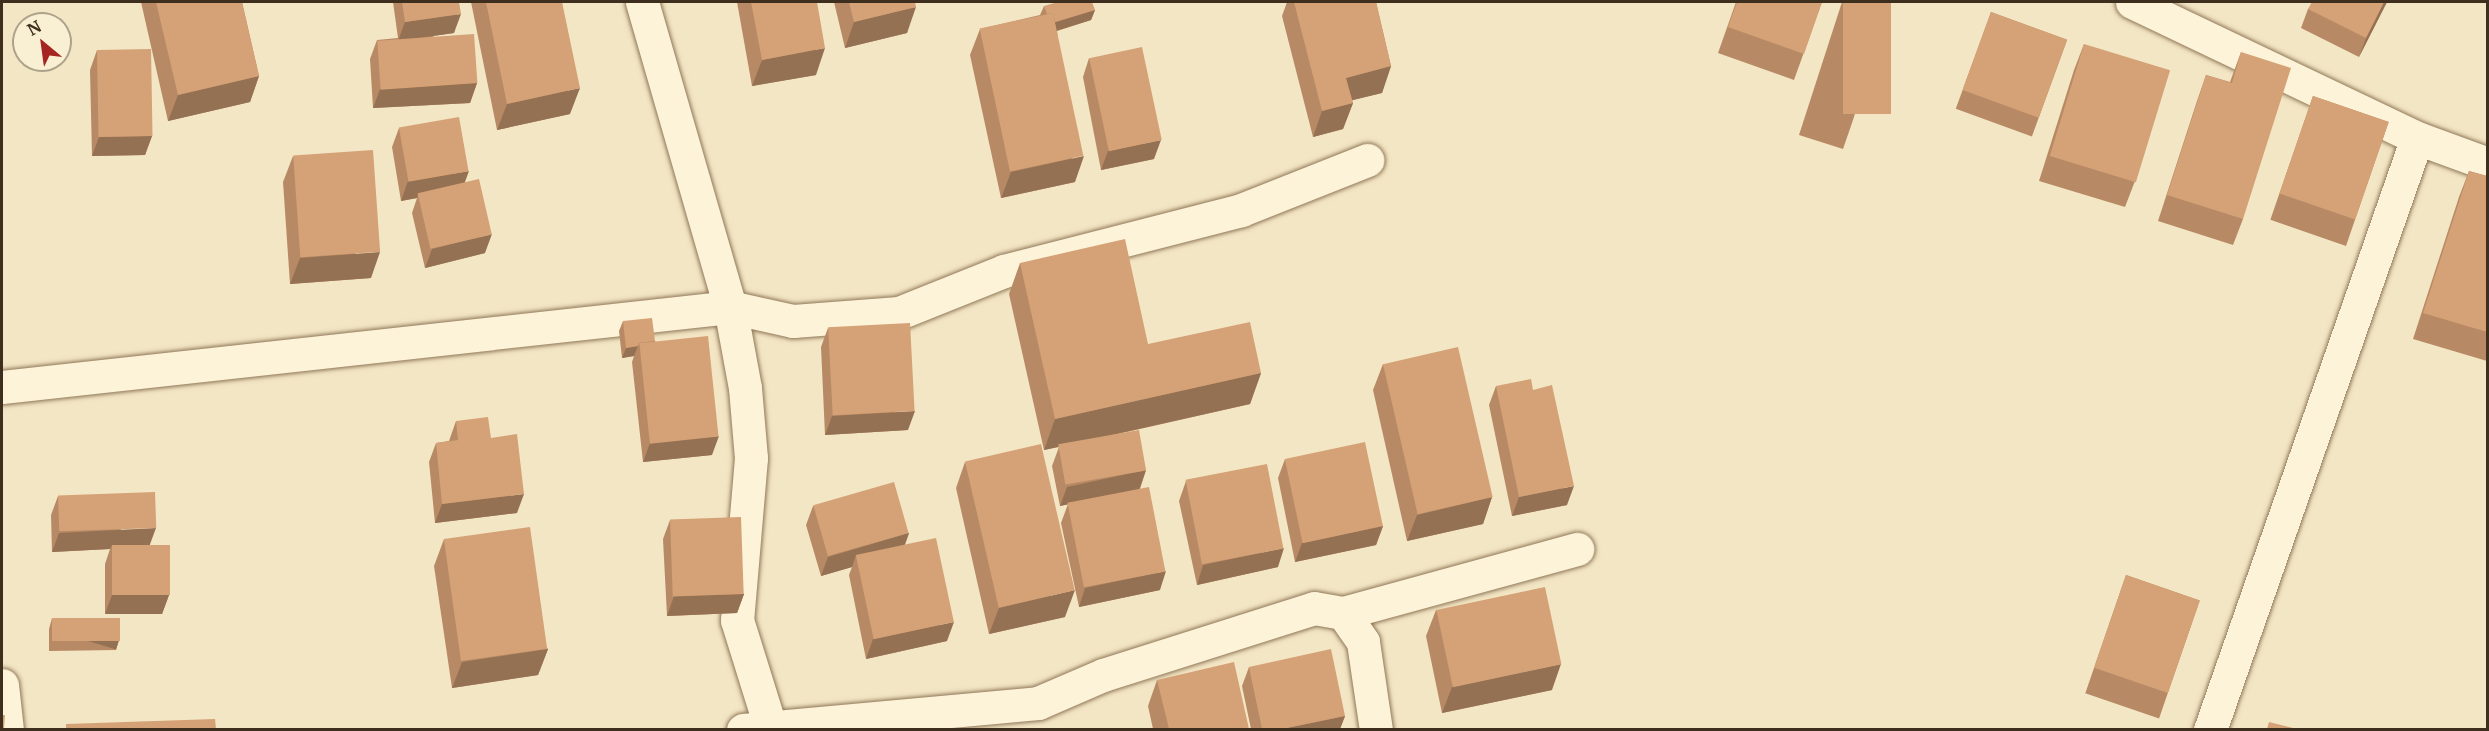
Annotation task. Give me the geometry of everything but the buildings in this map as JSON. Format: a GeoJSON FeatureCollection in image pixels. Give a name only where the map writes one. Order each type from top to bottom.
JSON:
{"type":"FeatureCollection","features":[{"type":"Feature","properties":{"kind":"street"},"geometry":{"type":"LineString","coordinates":[[642,2],[730,307],[751,458],[737,620],[757,728],[1038,703],[1240,629],[1314,608],[1343,613],[1577,549]]}},
{"type":"Feature","properties":{"kind":"street"},"geometry":{"type":"LineString","coordinates":[[2133,2],[2417,138],[2487,164]]}},
{"type":"Feature","properties":{"kind":"street"},"geometry":{"type":"LineString","coordinates":[[2211,729],[2417,138]]}},
{"type":"Feature","properties":{"kind":"street"},"geometry":{"type":"LineString","coordinates":[[2,387],[730,307],[794,321],[899,313],[1004,271],[1240,210],[1367,160]]}},
{"type":"Feature","properties":{"kind":"street"},"geometry":{"type":"LineString","coordinates":[[1343,613],[1363,642],[1376,729]]}},
{"type":"Feature","properties":{"kind":"street"},"geometry":{"type":"LineString","coordinates":[[2,686],[7,729]]}}]}
